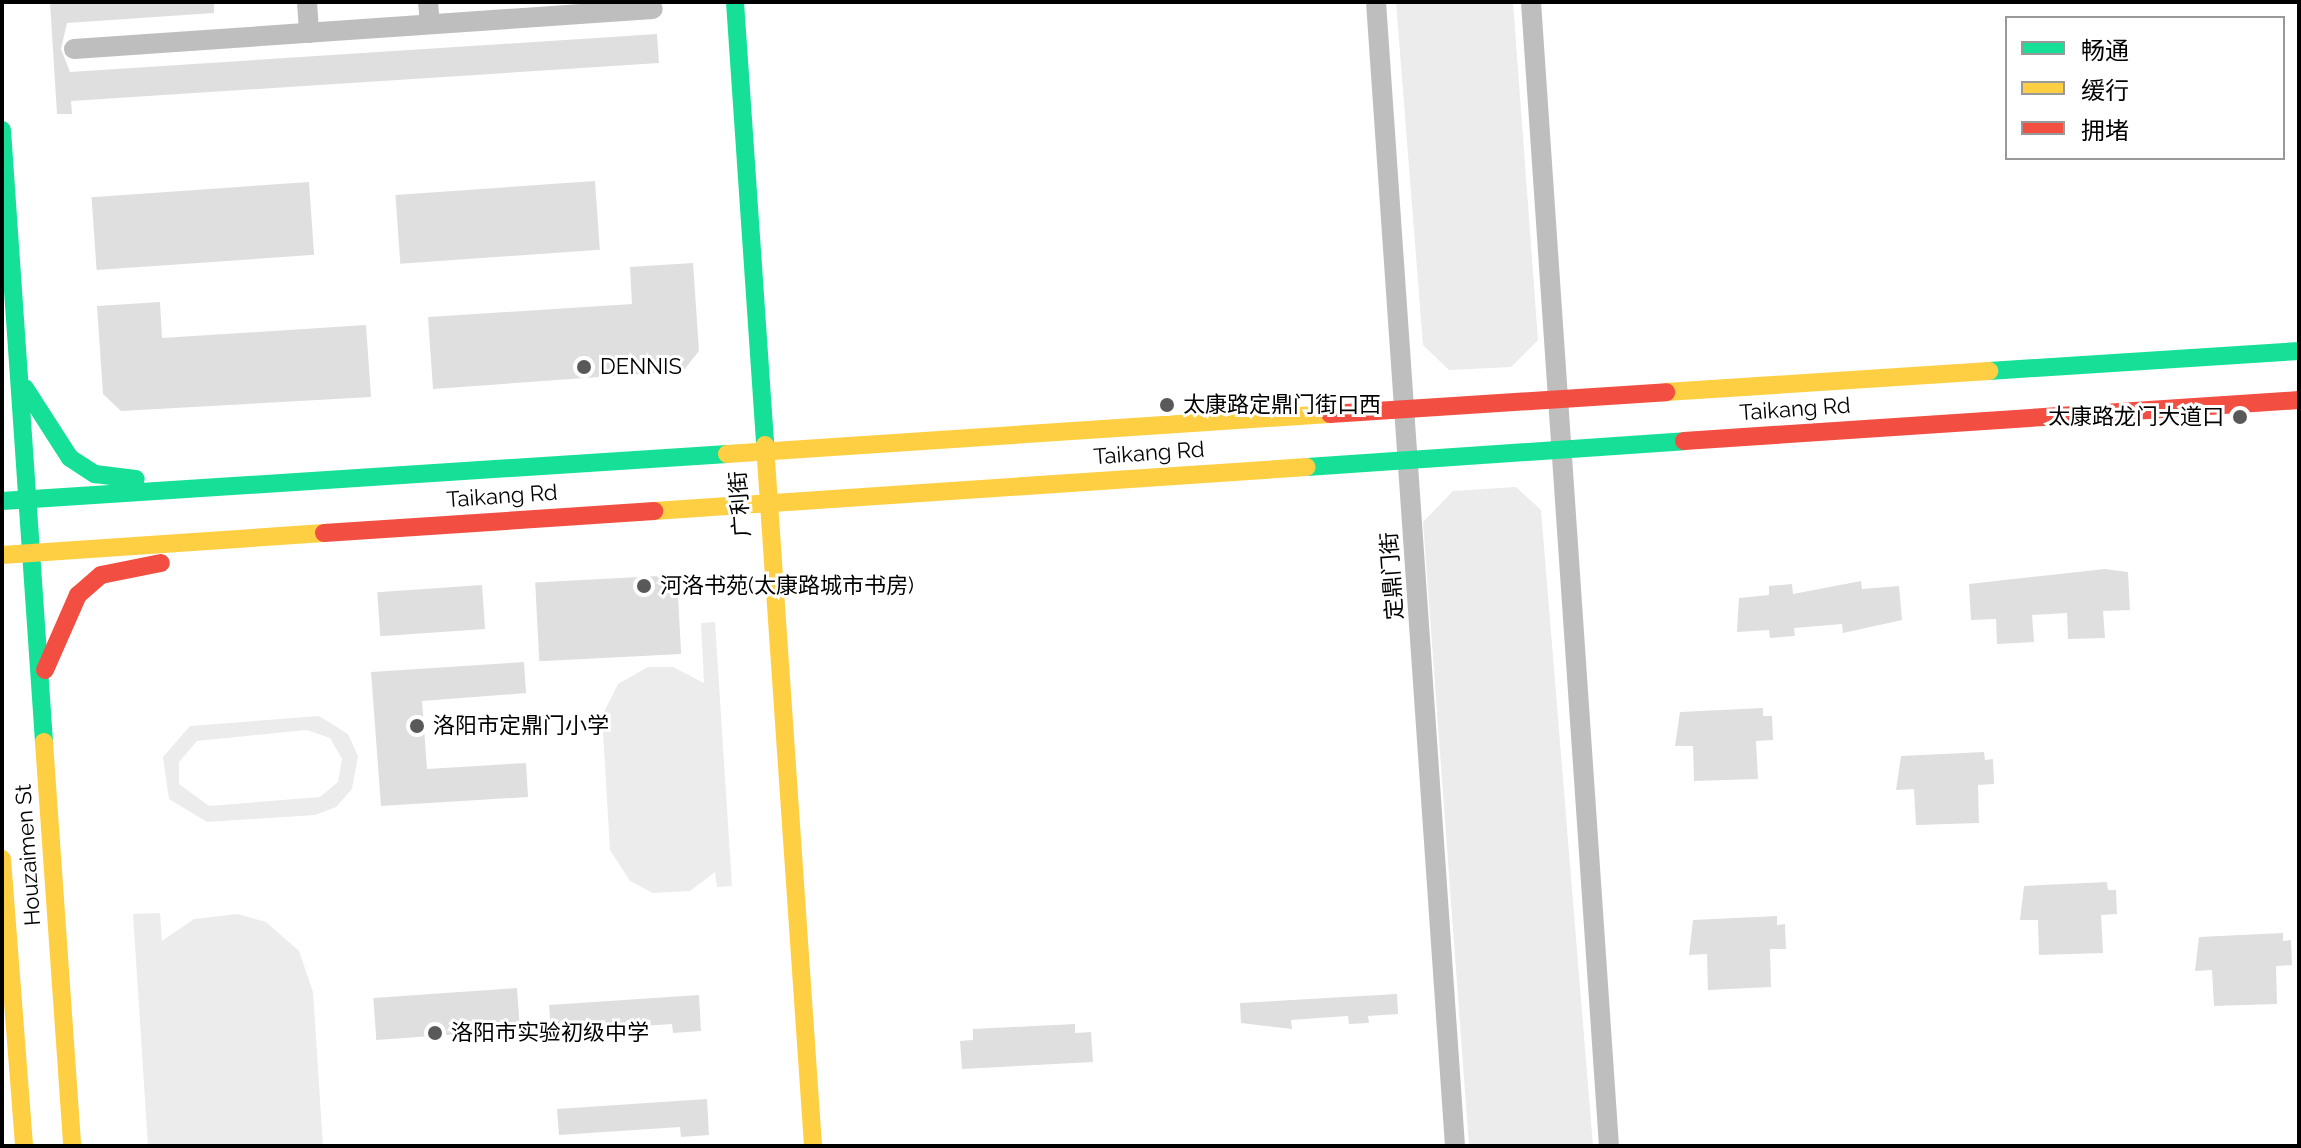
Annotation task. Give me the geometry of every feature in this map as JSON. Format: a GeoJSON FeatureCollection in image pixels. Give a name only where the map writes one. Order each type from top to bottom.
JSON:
{"type":"FeatureCollection","features":[{"type":"Feature","properties":{"kind":"main road","name":"广利街"},"geometry":{"type":"LineString","coordinates":[[720,2],[753,452],[797,1146]]}},
{"type":"Feature","properties":{"kind":"main road","name":"广利街"},"geometry":{"type":"LineString","coordinates":[[735,2],[753,452]]}},
{"type":"Feature","properties":{"kind":"main road","name":"Houzaimen St"},"geometry":{"type":"LineString","coordinates":[[2,130],[72,1146]]}},
{"type":"Feature","properties":{"kind":"main road","name":"Taikang Rd"},"geometry":{"type":"LineString","coordinates":[[2,501],[2299,351]]}},
{"type":"Feature","properties":{"kind":"main road"},"geometry":{"type":"LineString","coordinates":[[20,378],[70,458],[95,474],[219,474],[255,485]]}},
{"type":"Feature","properties":{"kind":"main road","name":"Taikang Rd"},"geometry":{"type":"LineString","coordinates":[[2,555],[756,501],[1409,461],[1562,448],[2299,400]]}},
{"type":"Feature","properties":{"kind":"main road","name":"广利街"},"geometry":{"type":"LineString","coordinates":[[756,501],[813,1146]]}},
{"type":"Feature","properties":{"kind":"main road"},"geometry":{"type":"LineString","coordinates":[[40,686],[71,608],[101,575],[225,558],[260,538]]}},
{"type":"Feature","properties":{"kind":"main road","name":"Houzaimen St"},"geometry":{"type":"LineString","coordinates":[[2,859],[24,1146]]}},
{"type":"Feature","properties":{"kind":"street"},"geometry":{"type":"LineString","coordinates":[[307,2],[309,33]]}},
{"type":"Feature","properties":{"kind":"street"},"geometry":{"type":"LineString","coordinates":[[428,2],[430,24]]}},
{"type":"Feature","properties":{"kind":"street","name":"定鼎门街"},"geometry":{"type":"LineString","coordinates":[[1376,2],[1455,1146]]}},
{"type":"Feature","properties":{"kind":"street"},"geometry":{"type":"LineString","coordinates":[[1531,2],[1609,1146]]}},
{"type":"Feature","properties":{"kind":"street"},"geometry":{"type":"LineString","coordinates":[[74,49],[653,9]]}},
{"type":"Feature","properties":{"kind":"shaded area"},"geometry":{"type":"Polygon","coordinates":[[[1396,2],[1513,2],[1538,340],[1511,367],[1449,370],[1423,345],[1396,2]]]}},
{"type":"Feature","properties":{"kind":"shaded area"},"geometry":{"type":"Polygon","coordinates":[[[1516,487],[1541,510],[1593,1146],[1469,1146],[1423,522],[1453,491],[1516,487]]]}},
{"type":"Feature","properties":{"kind":"shaded area"},"geometry":{"type":"Polygon","coordinates":[[[715,622],[732,886],[717,887],[715,872],[690,891],[653,893],[630,881],[610,850],[602,716],[618,684],[648,667],[673,667],[704,683],[701,623],[715,622]]]}},
{"type":"Feature","properties":{"kind":"shaded area"},"geometry":{"type":"Polygon","coordinates":[[[319,716],[348,734],[358,756],[352,789],[336,807],[315,815],[207,822],[169,799],[163,757],[190,726],[319,716]],[[307,730],[197,741],[179,762],[179,784],[209,806],[320,797],[338,782],[342,759],[330,738],[307,730]]]}},
{"type":"Feature","properties":{"kind":"shaded area"},"geometry":{"type":"Polygon","coordinates":[[[160,913],[162,941],[194,919],[238,914],[266,922],[299,951],[313,992],[323,1146],[148,1146],[133,914],[160,913]]]}},
{"type":"Feature","properties":{"kind":"building"},"geometry":{"type":"Polygon","coordinates":[[[50,2],[214,2],[214,13],[67,23],[61,49],[70,72],[657,34],[659,63],[71,101],[72,114],[57,114],[50,2]]]}},
{"type":"Feature","properties":{"kind":"building"},"geometry":{"type":"Polygon","coordinates":[[[595,181],[600,250],[400,264],[395,195],[595,181]]]}},
{"type":"Feature","properties":{"kind":"building"},"geometry":{"type":"Polygon","coordinates":[[[309,182],[314,255],[97,270],[92,197],[309,182]]]}},
{"type":"Feature","properties":{"kind":"building"},"geometry":{"type":"Polygon","coordinates":[[[693,263],[699,351],[683,371],[433,389],[428,317],[632,304],[630,267],[693,263]]]}},
{"type":"Feature","properties":{"kind":"building"},"geometry":{"type":"Polygon","coordinates":[[[160,302],[162,338],[366,325],[371,397],[121,411],[103,394],[97,306],[160,302]]]}},
{"type":"Feature","properties":{"kind":"building"},"geometry":{"type":"Polygon","coordinates":[[[2105,569],[2128,572],[2130,610],[2103,611],[2105,638],[2068,639],[2067,613],[2032,615],[2034,642],[1997,644],[1996,619],[1971,620],[1969,584],[2105,569]]]}},
{"type":"Feature","properties":{"kind":"building"},"geometry":{"type":"Polygon","coordinates":[[[677,575],[681,654],[539,661],[535,582],[677,575]]]}},
{"type":"Feature","properties":{"kind":"building"},"geometry":{"type":"Polygon","coordinates":[[[1861,581],[1862,589],[1899,586],[1902,620],[1843,633],[1842,624],[1794,628],[1795,636],[1770,638],[1769,630],[1737,632],[1739,598],[1769,595],[1769,586],[1792,584],[1793,594],[1861,581]]]}},
{"type":"Feature","properties":{"kind":"building"},"geometry":{"type":"Polygon","coordinates":[[[482,585],[485,629],[380,636],[377,592],[482,585]]]}},
{"type":"Feature","properties":{"kind":"building"},"geometry":{"type":"Polygon","coordinates":[[[524,662],[526,693],[422,701],[427,769],[526,763],[528,797],[381,806],[371,672],[524,662]]]}},
{"type":"Feature","properties":{"kind":"building"},"geometry":{"type":"Polygon","coordinates":[[[1763,708],[1763,716],[1772,716],[1773,740],[1756,741],[1758,779],[1694,781],[1693,746],[1675,746],[1680,712],[1763,708]]]}},
{"type":"Feature","properties":{"kind":"building"},"geometry":{"type":"Polygon","coordinates":[[[1984,752],[1985,760],[1993,759],[1994,784],[1978,785],[1979,823],[1916,825],[1914,789],[1896,790],[1901,756],[1984,752]]]}},
{"type":"Feature","properties":{"kind":"building"},"geometry":{"type":"Polygon","coordinates":[[[2107,882],[2108,890],[2116,890],[2117,914],[2101,915],[2103,953],[2039,955],[2038,920],[2020,920],[2024,886],[2107,882]]]}},
{"type":"Feature","properties":{"kind":"building"},"geometry":{"type":"Polygon","coordinates":[[[1777,916],[1777,925],[1785,924],[1786,949],[1770,949],[1771,987],[1708,990],[1707,954],[1689,955],[1693,920],[1777,916]]]}},
{"type":"Feature","properties":{"kind":"building"},"geometry":{"type":"Polygon","coordinates":[[[2283,933],[2283,941],[2291,940],[2292,965],[2276,966],[2277,1004],[2214,1006],[2212,970],[2195,971],[2199,937],[2283,933]]]}},
{"type":"Feature","properties":{"kind":"building"},"geometry":{"type":"Polygon","coordinates":[[[517,988],[520,1030],[376,1040],[373,998],[517,988]]]}},
{"type":"Feature","properties":{"kind":"building"},"geometry":{"type":"Polygon","coordinates":[[[1397,994],[1398,1014],[1368,1016],[1369,1023],[1349,1024],[1348,1016],[1291,1020],[1292,1029],[1241,1023],[1240,1003],[1397,994]]]}},
{"type":"Feature","properties":{"kind":"building"},"geometry":{"type":"Polygon","coordinates":[[[699,995],[701,1031],[673,1033],[672,1024],[551,1032],[549,1005],[699,995]]]}},
{"type":"Feature","properties":{"kind":"building"},"geometry":{"type":"Polygon","coordinates":[[[1075,1024],[1075,1033],[1091,1032],[1093,1062],[962,1069],[960,1041],[973,1040],[973,1029],[1075,1024]]]}},
{"type":"Feature","properties":{"kind":"building"},"geometry":{"type":"Polygon","coordinates":[[[707,1099],[709,1135],[681,1137],[680,1127],[559,1135],[557,1109],[707,1099]]]}},
{"type":"Feature","properties":{"kind":"traffic: fast"},"geometry":{"type":"LineString","coordinates":[[735,2],[765,445]]}},
{"type":"Feature","properties":{"kind":"traffic: fast"},"geometry":{"type":"LineString","coordinates":[[2,130],[44,742]]}},
{"type":"Feature","properties":{"kind":"traffic: fast"},"geometry":{"type":"LineString","coordinates":[[1989,371],[2299,351]]}},
{"type":"Feature","properties":{"kind":"traffic: fast"},"geometry":{"type":"LineString","coordinates":[[25,388],[70,458],[95,474],[136,479]]}},
{"type":"Feature","properties":{"kind":"traffic: fast"},"geometry":{"type":"LineString","coordinates":[[1307,467],[1684,441]]}},
{"type":"Feature","properties":{"kind":"traffic: fast"},"geometry":{"type":"LineString","coordinates":[[2,501],[727,454]]}},
{"type":"Feature","properties":{"kind":"traffic: slow"},"geometry":{"type":"LineString","coordinates":[[1666,392],[1989,371]]}},
{"type":"Feature","properties":{"kind":"traffic: slow"},"geometry":{"type":"LineString","coordinates":[[727,454],[1330,414]]}},
{"type":"Feature","properties":{"kind":"traffic: slow"},"geometry":{"type":"LineString","coordinates":[[765,445],[813,1146]]}},
{"type":"Feature","properties":{"kind":"traffic: slow"},"geometry":{"type":"LineString","coordinates":[[654,511],[1307,467]]}},
{"type":"Feature","properties":{"kind":"traffic: slow"},"geometry":{"type":"LineString","coordinates":[[2,555],[324,533]]}},
{"type":"Feature","properties":{"kind":"traffic: slow"},"geometry":{"type":"LineString","coordinates":[[44,742],[72,1146]]}},
{"type":"Feature","properties":{"kind":"traffic: slow"},"geometry":{"type":"LineString","coordinates":[[2,859],[24,1146]]}},
{"type":"Feature","properties":{"kind":"traffic: jam"},"geometry":{"type":"LineString","coordinates":[[1330,414],[1666,392]]}},
{"type":"Feature","properties":{"kind":"traffic: jam"},"geometry":{"type":"LineString","coordinates":[[1684,441],[2299,400]]}},
{"type":"Feature","properties":{"kind":"traffic: jam"},"geometry":{"type":"LineString","coordinates":[[324,533],[654,511]]}},
{"type":"Feature","properties":{"kind":"traffic: jam"},"geometry":{"type":"LineString","coordinates":[[45,670],[78,595],[101,575],[161,563]]}},
{"type":"Feature","properties":{"kind":"place","name":"DENNIS"},"geometry":{"type":"Point","coordinates":[584,367]}},
{"type":"Feature","properties":{"kind":"place","name":"太康路定鼎门街口西"},"geometry":{"type":"Point","coordinates":[1167,405]}},
{"type":"Feature","properties":{"kind":"place","name":"太康路龙门大道口"},"geometry":{"type":"Point","coordinates":[2240,417]}},
{"type":"Feature","properties":{"kind":"place","name":"河洛书苑(太康路城市书房)"},"geometry":{"type":"Point","coordinates":[644,586]}},
{"type":"Feature","properties":{"kind":"place","name":"洛阳市定鼎门小学"},"geometry":{"type":"Point","coordinates":[417,726]}},
{"type":"Feature","properties":{"kind":"place","name":"洛阳市实验初级中学"},"geometry":{"type":"Point","coordinates":[435,1033]}}]}
